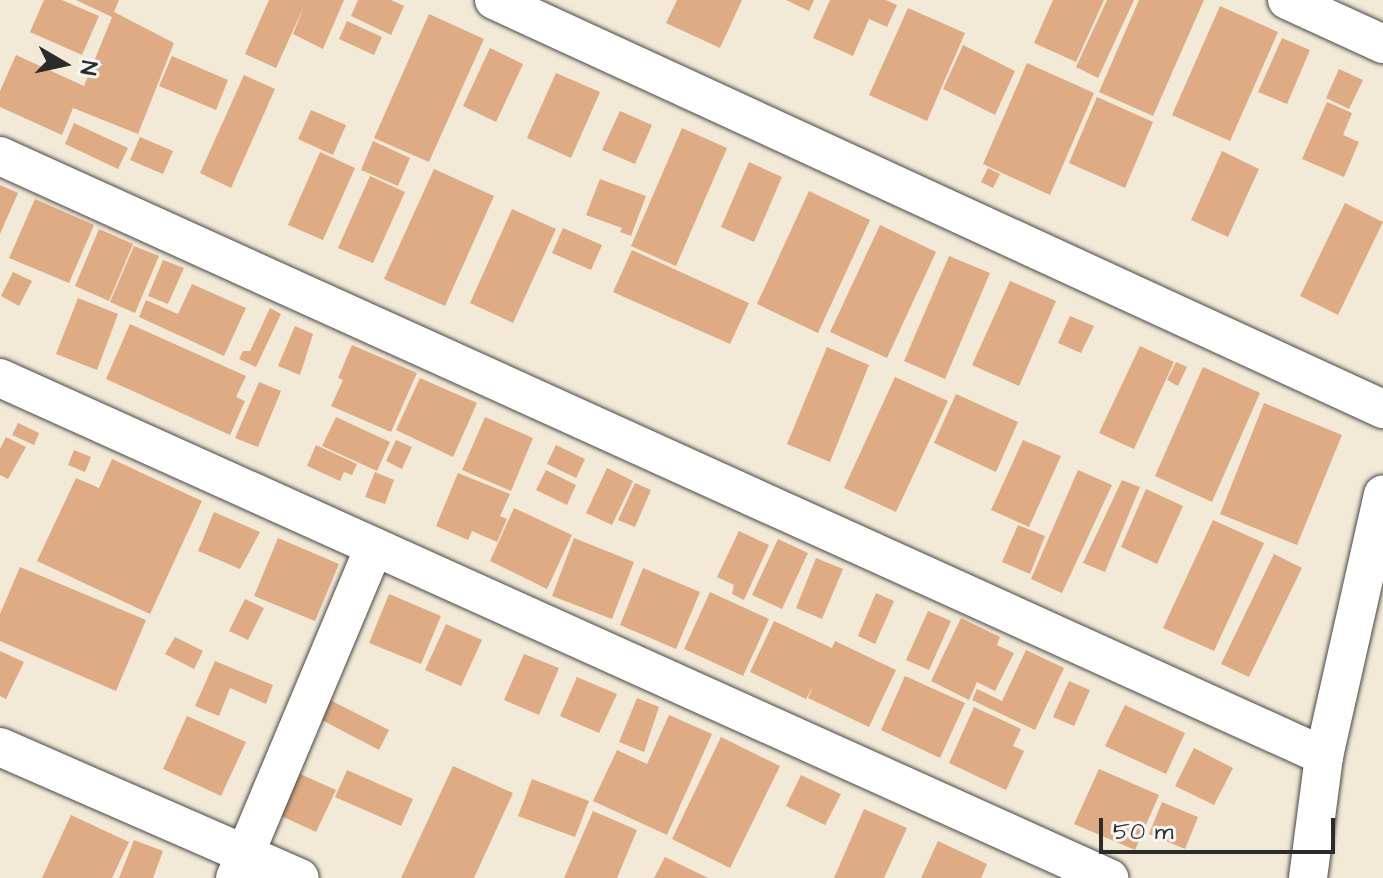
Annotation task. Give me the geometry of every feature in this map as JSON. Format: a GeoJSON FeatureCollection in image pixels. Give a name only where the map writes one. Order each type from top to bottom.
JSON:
{"type":"FeatureCollection","features":[{"type":"Feature","properties":{"kind":"street"},"geometry":{"type":"LineString","coordinates":[[494,0],[1383,409]]}},
{"type":"Feature","properties":{"kind":"street"},"geometry":{"type":"LineString","coordinates":[[1287,0],[1383,44]]}},
{"type":"Feature","properties":{"kind":"street"},"geometry":{"type":"LineString","coordinates":[[0,156],[1324,756]]}},
{"type":"Feature","properties":{"kind":"street"},"geometry":{"type":"LineString","coordinates":[[0,378],[1109,878]]}},
{"type":"Feature","properties":{"kind":"street"},"geometry":{"type":"LineString","coordinates":[[1308,878],[1324,756],[1383,495]]}},
{"type":"Feature","properties":{"kind":"street"},"geometry":{"type":"LineString","coordinates":[[240,865],[374,547]]}},
{"type":"Feature","properties":{"kind":"street"},"geometry":{"type":"LineString","coordinates":[[0,747],[240,865],[300,878]]}},
{"type":"Feature","properties":{"kind":"building"},"geometry":{"type":"Polygon","coordinates":[[[44,0],[62,0],[99,16],[82,55],[30,32],[44,0]]]}},
{"type":"Feature","properties":{"kind":"building"},"geometry":{"type":"Polygon","coordinates":[[[76,0],[119,0],[114,12],[174,43],[138,134],[73,108],[62,135],[0,107],[0,91],[16,55],[84,86],[112,17],[76,0]]]}},
{"type":"Feature","properties":{"kind":"building"},"geometry":{"type":"Polygon","coordinates":[[[269,0],[344,0],[323,49],[293,34],[305,4],[276,68],[245,54],[269,0]]]}},
{"type":"Feature","properties":{"kind":"building"},"geometry":{"type":"Polygon","coordinates":[[[358,0],[391,0],[404,6],[391,35],[351,16],[358,0]]]}},
{"type":"Feature","properties":{"kind":"building"},"geometry":{"type":"Polygon","coordinates":[[[677,0],[742,0],[720,48],[666,23],[677,0]]]}},
{"type":"Feature","properties":{"kind":"building"},"geometry":{"type":"Polygon","coordinates":[[[786,0],[814,0],[809,11],[786,0]]]}},
{"type":"Feature","properties":{"kind":"building"},"geometry":{"type":"Polygon","coordinates":[[[830,0],[886,0],[897,5],[887,27],[869,19],[853,56],[813,38],[830,0]]]}},
{"type":"Feature","properties":{"kind":"building"},"geometry":{"type":"Polygon","coordinates":[[[1053,0],[1104,0],[1076,62],[1034,43],[1053,0]]]}},
{"type":"Feature","properties":{"kind":"building"},"geometry":{"type":"Polygon","coordinates":[[[1107,0],[1134,0],[1098,78],[1076,67],[1107,0]]]}},
{"type":"Feature","properties":{"kind":"building"},"geometry":{"type":"Polygon","coordinates":[[[1139,0],[1204,0],[1153,116],[1099,92],[1139,0]]]}},
{"type":"Feature","properties":{"kind":"building"},"geometry":{"type":"Polygon","coordinates":[[[1220,6],[1278,32],[1230,141],[1172,115],[1220,6]]]}},
{"type":"Feature","properties":{"kind":"building"},"geometry":{"type":"Polygon","coordinates":[[[908,8],[965,33],[927,121],[869,95],[908,8]]]}},
{"type":"Feature","properties":{"kind":"building"},"geometry":{"type":"Polygon","coordinates":[[[429,14],[484,39],[429,162],[374,138],[429,14]]]}},
{"type":"Feature","properties":{"kind":"building"},"geometry":{"type":"Polygon","coordinates":[[[347,21],[382,37],[374,55],[339,39],[347,21]]]}},
{"type":"Feature","properties":{"kind":"building"},"geometry":{"type":"Polygon","coordinates":[[[1282,38],[1310,50],[1287,104],[1258,92],[1282,38]]]}},
{"type":"Feature","properties":{"kind":"building"},"geometry":{"type":"Polygon","coordinates":[[[963,45],[1015,71],[995,115],[943,89],[963,45]]]}},
{"type":"Feature","properties":{"kind":"building"},"geometry":{"type":"Polygon","coordinates":[[[490,48],[523,64],[496,122],[463,106],[490,48]]]}},
{"type":"Feature","properties":{"kind":"building"},"geometry":{"type":"Polygon","coordinates":[[[172,56],[228,80],[216,110],[159,86],[172,56]]]}},
{"type":"Feature","properties":{"kind":"building"},"geometry":{"type":"Polygon","coordinates":[[[1027,63],[1094,93],[1050,195],[983,164],[1027,63]]]}},
{"type":"Feature","properties":{"kind":"building"},"geometry":{"type":"Polygon","coordinates":[[[1339,69],[1363,80],[1349,109],[1326,98],[1339,69]]]}},
{"type":"Feature","properties":{"kind":"building"},"geometry":{"type":"Polygon","coordinates":[[[556,73],[600,92],[571,158],[527,138],[556,73]]]}},
{"type":"Feature","properties":{"kind":"building"},"geometry":{"type":"Polygon","coordinates":[[[244,75],[275,89],[231,188],[200,173],[244,75]]]}},
{"type":"Feature","properties":{"kind":"building"},"geometry":{"type":"Polygon","coordinates":[[[1097,97],[1153,122],[1125,188],[1069,163],[1097,97]]]}},
{"type":"Feature","properties":{"kind":"building"},"geometry":{"type":"Polygon","coordinates":[[[1327,102],[1352,113],[1343,135],[1359,142],[1344,177],[1302,159],[1327,102]]]}},
{"type":"Feature","properties":{"kind":"building"},"geometry":{"type":"Polygon","coordinates":[[[311,110],[346,125],[333,155],[298,139],[311,110]]]}},
{"type":"Feature","properties":{"kind":"building"},"geometry":{"type":"Polygon","coordinates":[[[620,111],[652,125],[635,164],[602,150],[620,111]]]}},
{"type":"Feature","properties":{"kind":"building"},"geometry":{"type":"Polygon","coordinates":[[[74,123],[128,148],[118,169],[65,144],[74,123]]]}},
{"type":"Feature","properties":{"kind":"building"},"geometry":{"type":"Polygon","coordinates":[[[682,128],[727,148],[676,266],[631,246],[682,128]]]}},
{"type":"Feature","properties":{"kind":"building"},"geometry":{"type":"Polygon","coordinates":[[[140,137],[173,151],[163,174],[130,160],[140,137]]]}},
{"type":"Feature","properties":{"kind":"building"},"geometry":{"type":"Polygon","coordinates":[[[373,141],[410,158],[398,186],[361,170],[373,141]]]}},
{"type":"Feature","properties":{"kind":"building"},"geometry":{"type":"Polygon","coordinates":[[[1222,151],[1259,169],[1228,237],[1191,220],[1222,151]]]}},
{"type":"Feature","properties":{"kind":"building"},"geometry":{"type":"Polygon","coordinates":[[[320,152],[355,168],[323,240],[288,225],[320,152]]]}},
{"type":"Feature","properties":{"kind":"building"},"geometry":{"type":"Polygon","coordinates":[[[749,162],[782,177],[754,242],[721,227],[749,162]]]}},
{"type":"Feature","properties":{"kind":"building"},"geometry":{"type":"Polygon","coordinates":[[[988,168],[1000,174],[993,188],[981,182],[988,168]]]}},
{"type":"Feature","properties":{"kind":"building"},"geometry":{"type":"Polygon","coordinates":[[[434,169],[494,196],[445,306],[384,279],[434,169]]]}},
{"type":"Feature","properties":{"kind":"building"},"geometry":{"type":"Polygon","coordinates":[[[370,176],[405,192],[373,263],[338,248],[370,176]]]}},
{"type":"Feature","properties":{"kind":"building"},"geometry":{"type":"Polygon","coordinates":[[[600,179],[646,196],[631,236],[620,232],[622,228],[586,215],[600,179]]]}},
{"type":"Feature","properties":{"kind":"building"},"geometry":{"type":"Polygon","coordinates":[[[0,185],[18,193],[0,234],[0,185]]]}},
{"type":"Feature","properties":{"kind":"building"},"geometry":{"type":"Polygon","coordinates":[[[809,191],[870,220],[818,333],[757,304],[809,191]]]}},
{"type":"Feature","properties":{"kind":"building"},"geometry":{"type":"Polygon","coordinates":[[[35,199],[94,225],[69,283],[9,258],[35,199]]]}},
{"type":"Feature","properties":{"kind":"building"},"geometry":{"type":"Polygon","coordinates":[[[1345,203],[1383,222],[1338,315],[1300,296],[1345,203]]]}},
{"type":"Feature","properties":{"kind":"building"},"geometry":{"type":"Polygon","coordinates":[[[512,209],[556,229],[513,323],[470,303],[512,209]]]}},
{"type":"Feature","properties":{"kind":"building"},"geometry":{"type":"Polygon","coordinates":[[[880,225],[936,252],[887,358],[830,332],[880,225]]]}},
{"type":"Feature","properties":{"kind":"building"},"geometry":{"type":"Polygon","coordinates":[[[563,228],[602,245],[591,270],[552,253],[563,228]]]}},
{"type":"Feature","properties":{"kind":"building"},"geometry":{"type":"Polygon","coordinates":[[[99,229],[133,244],[109,301],[75,286],[99,229]]]}},
{"type":"Feature","properties":{"kind":"building"},"geometry":{"type":"Polygon","coordinates":[[[134,246],[159,256],[135,313],[110,302],[134,246]]]}},
{"type":"Feature","properties":{"kind":"building"},"geometry":{"type":"Polygon","coordinates":[[[632,250],[749,303],[730,344],[613,292],[632,250]]]}},
{"type":"Feature","properties":{"kind":"building"},"geometry":{"type":"Polygon","coordinates":[[[949,256],[990,273],[945,379],[904,361],[949,256]]]}},
{"type":"Feature","properties":{"kind":"building"},"geometry":{"type":"Polygon","coordinates":[[[163,260],[184,268],[168,304],[148,296],[163,260]]]}},
{"type":"Feature","properties":{"kind":"building"},"geometry":{"type":"Polygon","coordinates":[[[13,272],[32,281],[19,306],[1,296],[13,272]]]}},
{"type":"Feature","properties":{"kind":"building"},"geometry":{"type":"Polygon","coordinates":[[[1010,281],[1056,301],[1019,386],[972,365],[1010,281]]]}},
{"type":"Feature","properties":{"kind":"building"},"geometry":{"type":"Polygon","coordinates":[[[192,284],[246,308],[224,356],[139,317],[146,300],[178,314],[192,284]]]}},
{"type":"Feature","properties":{"kind":"building"},"geometry":{"type":"Polygon","coordinates":[[[78,298],[118,314],[97,370],[56,354],[78,298]]]}},
{"type":"Feature","properties":{"kind":"building"},"geometry":{"type":"Polygon","coordinates":[[[270,308],[281,314],[256,367],[239,359],[243,351],[250,351],[270,308]]]}},
{"type":"Feature","properties":{"kind":"building"},"geometry":{"type":"Polygon","coordinates":[[[1070,316],[1094,326],[1081,353],[1058,343],[1070,316]]]}},
{"type":"Feature","properties":{"kind":"building"},"geometry":{"type":"Polygon","coordinates":[[[130,324],[246,376],[236,397],[245,401],[230,435],[106,379],[130,324]]]}},
{"type":"Feature","properties":{"kind":"building"},"geometry":{"type":"Polygon","coordinates":[[[295,326],[313,334],[300,375],[278,366],[295,326]]]}},
{"type":"Feature","properties":{"kind":"building"},"geometry":{"type":"Polygon","coordinates":[[[352,345],[417,373],[391,432],[331,406],[343,380],[338,378],[352,345]]]}},
{"type":"Feature","properties":{"kind":"building"},"geometry":{"type":"Polygon","coordinates":[[[1140,346],[1174,362],[1134,449],[1099,433],[1140,346]]]}},
{"type":"Feature","properties":{"kind":"building"},"geometry":{"type":"Polygon","coordinates":[[[827,347],[869,365],[830,462],[787,444],[827,347]]]}},
{"type":"Feature","properties":{"kind":"building"},"geometry":{"type":"Polygon","coordinates":[[[1176,362],[1187,367],[1178,386],[1167,380],[1176,362]]]}},
{"type":"Feature","properties":{"kind":"building"},"geometry":{"type":"Polygon","coordinates":[[[1203,367],[1260,393],[1212,502],[1155,476],[1203,367]]]}},
{"type":"Feature","properties":{"kind":"building"},"geometry":{"type":"Polygon","coordinates":[[[895,377],[948,401],[896,512],[844,488],[895,377]]]}},
{"type":"Feature","properties":{"kind":"building"},"geometry":{"type":"Polygon","coordinates":[[[420,378],[477,403],[453,457],[396,430],[420,378]]]}},
{"type":"Feature","properties":{"kind":"building"},"geometry":{"type":"Polygon","coordinates":[[[259,382],[281,391],[258,447],[235,438],[259,382]]]}},
{"type":"Feature","properties":{"kind":"building"},"geometry":{"type":"Polygon","coordinates":[[[956,394],[1018,422],[996,472],[934,443],[956,394]]]}},
{"type":"Feature","properties":{"kind":"building"},"geometry":{"type":"Polygon","coordinates":[[[1264,403],[1342,435],[1297,545],[1220,514],[1264,403]]]}},
{"type":"Feature","properties":{"kind":"building"},"geometry":{"type":"Polygon","coordinates":[[[336,417],[390,442],[377,471],[322,446],[336,417]]]}},
{"type":"Feature","properties":{"kind":"building"},"geometry":{"type":"Polygon","coordinates":[[[485,417],[533,438],[511,491],[462,470],[485,417]]]}},
{"type":"Feature","properties":{"kind":"building"},"geometry":{"type":"Polygon","coordinates":[[[18,423],[39,433],[34,445],[12,435],[18,423]]]}},
{"type":"Feature","properties":{"kind":"building"},"geometry":{"type":"Polygon","coordinates":[[[6,437],[26,447],[8,479],[0,475],[0,449],[6,437]]]}},
{"type":"Feature","properties":{"kind":"building"},"geometry":{"type":"Polygon","coordinates":[[[396,440],[412,447],[402,469],[386,461],[396,440]]]}},
{"type":"Feature","properties":{"kind":"building"},"geometry":{"type":"Polygon","coordinates":[[[1023,440],[1061,456],[1029,527],[991,510],[1023,440]]]}},
{"type":"Feature","properties":{"kind":"building"},"geometry":{"type":"Polygon","coordinates":[[[316,445],[357,464],[352,475],[344,472],[340,481],[307,466],[316,445]]]}},
{"type":"Feature","properties":{"kind":"building"},"geometry":{"type":"Polygon","coordinates":[[[556,445],[585,459],[576,478],[547,464],[556,445]]]}},
{"type":"Feature","properties":{"kind":"building"},"geometry":{"type":"Polygon","coordinates":[[[74,450],[91,457],[85,472],[68,465],[74,450]]]}},
{"type":"Feature","properties":{"kind":"building"},"geometry":{"type":"Polygon","coordinates":[[[112,459],[202,501],[150,614],[37,561],[76,478],[99,488],[112,459]]]}},
{"type":"Feature","properties":{"kind":"building"},"geometry":{"type":"Polygon","coordinates":[[[607,468],[633,481],[612,525],[586,513],[607,468]]]}},
{"type":"Feature","properties":{"kind":"building"},"geometry":{"type":"Polygon","coordinates":[[[546,470],[576,485],[567,505],[536,490],[546,470]]]}},
{"type":"Feature","properties":{"kind":"building"},"geometry":{"type":"Polygon","coordinates":[[[1078,470],[1112,485],[1062,593],[1031,579],[1078,470]]]}},
{"type":"Feature","properties":{"kind":"building"},"geometry":{"type":"Polygon","coordinates":[[[375,472],[394,480],[385,504],[365,497],[375,472]]]}},
{"type":"Feature","properties":{"kind":"building"},"geometry":{"type":"Polygon","coordinates":[[[458,473],[510,494],[500,516],[507,519],[497,542],[472,531],[468,540],[436,526],[458,473]]]}},
{"type":"Feature","properties":{"kind":"building"},"geometry":{"type":"Polygon","coordinates":[[[1122,480],[1140,487],[1105,572],[1083,563],[1122,480]]]}},
{"type":"Feature","properties":{"kind":"building"},"geometry":{"type":"Polygon","coordinates":[[[635,483],[651,490],[635,527],[618,520],[635,483]]]}},
{"type":"Feature","properties":{"kind":"building"},"geometry":{"type":"Polygon","coordinates":[[[1146,489],[1183,506],[1157,564],[1121,547],[1146,489]]]}},
{"type":"Feature","properties":{"kind":"building"},"geometry":{"type":"Polygon","coordinates":[[[514,508],[572,535],[547,589],[490,561],[514,508]]]}},
{"type":"Feature","properties":{"kind":"building"},"geometry":{"type":"Polygon","coordinates":[[[214,512],[260,532],[240,569],[198,551],[214,512]]]}},
{"type":"Feature","properties":{"kind":"building"},"geometry":{"type":"Polygon","coordinates":[[[1213,520],[1264,543],[1214,651],[1163,628],[1213,520]]]}},
{"type":"Feature","properties":{"kind":"building"},"geometry":{"type":"Polygon","coordinates":[[[1018,525],[1045,536],[1030,574],[1002,562],[1018,525]]]}},
{"type":"Feature","properties":{"kind":"building"},"geometry":{"type":"Polygon","coordinates":[[[739,531],[769,545],[744,600],[732,594],[734,585],[717,577],[739,531]]]}},
{"type":"Feature","properties":{"kind":"building"},"geometry":{"type":"Polygon","coordinates":[[[278,538],[339,564],[315,621],[254,596],[278,538]]]}},
{"type":"Feature","properties":{"kind":"building"},"geometry":{"type":"Polygon","coordinates":[[[574,538],[634,562],[612,619],[552,596],[574,538]]]}},
{"type":"Feature","properties":{"kind":"building"},"geometry":{"type":"Polygon","coordinates":[[[778,539],[808,553],[782,609],[752,595],[778,539]]]}},
{"type":"Feature","properties":{"kind":"building"},"geometry":{"type":"Polygon","coordinates":[[[1274,554],[1302,568],[1249,677],[1221,664],[1274,554]]]}},
{"type":"Feature","properties":{"kind":"building"},"geometry":{"type":"Polygon","coordinates":[[[816,558],[843,569],[822,619],[796,608],[816,558]]]}},
{"type":"Feature","properties":{"kind":"building"},"geometry":{"type":"Polygon","coordinates":[[[20,567],[146,620],[116,691],[0,641],[0,614],[20,567]]]}},
{"type":"Feature","properties":{"kind":"building"},"geometry":{"type":"Polygon","coordinates":[[[643,568],[700,592],[676,649],[620,625],[643,568]]]}},
{"type":"Feature","properties":{"kind":"building"},"geometry":{"type":"Polygon","coordinates":[[[710,592],[769,619],[743,676],[684,649],[710,592]]]}},
{"type":"Feature","properties":{"kind":"building"},"geometry":{"type":"Polygon","coordinates":[[[876,593],[894,601],[875,644],[858,636],[876,593]]]}},
{"type":"Feature","properties":{"kind":"building"},"geometry":{"type":"Polygon","coordinates":[[[389,594],[441,616],[421,664],[369,643],[389,594]]]}},
{"type":"Feature","properties":{"kind":"building"},"geometry":{"type":"Polygon","coordinates":[[[245,599],[264,608],[248,640],[229,631],[245,599]]]}},
{"type":"Feature","properties":{"kind":"building"},"geometry":{"type":"Polygon","coordinates":[[[928,611],[951,621],[929,670],[906,660],[928,611]]]}},
{"type":"Feature","properties":{"kind":"building"},"geometry":{"type":"Polygon","coordinates":[[[961,618],[1000,637],[997,645],[1014,653],[995,691],[977,682],[969,700],[931,681],[961,618]]]}},
{"type":"Feature","properties":{"kind":"building"},"geometry":{"type":"Polygon","coordinates":[[[774,621],[832,648],[835,641],[896,670],[869,727],[808,698],[813,686],[806,699],[750,672],[774,621]]]}},
{"type":"Feature","properties":{"kind":"building"},"geometry":{"type":"Polygon","coordinates":[[[446,624],[482,640],[461,686],[425,670],[446,624]]]}},
{"type":"Feature","properties":{"kind":"building"},"geometry":{"type":"Polygon","coordinates":[[[175,637],[203,651],[194,669],[165,654],[175,637]]]}},
{"type":"Feature","properties":{"kind":"building"},"geometry":{"type":"Polygon","coordinates":[[[1026,650],[1064,668],[1035,730],[972,700],[977,689],[1002,701],[1026,650]]]}},
{"type":"Feature","properties":{"kind":"building"},"geometry":{"type":"Polygon","coordinates":[[[0,651],[24,662],[6,699],[0,696],[0,651]]]}},
{"type":"Feature","properties":{"kind":"building"},"geometry":{"type":"Polygon","coordinates":[[[524,654],[559,668],[539,715],[504,700],[524,654]]]}},
{"type":"Feature","properties":{"kind":"building"},"geometry":{"type":"Polygon","coordinates":[[[215,661],[273,685],[266,704],[230,688],[219,716],[195,706],[215,661]]]}},
{"type":"Feature","properties":{"kind":"building"},"geometry":{"type":"Polygon","coordinates":[[[905,676],[965,703],[940,758],[881,730],[905,676]]]}},
{"type":"Feature","properties":{"kind":"building"},"geometry":{"type":"Polygon","coordinates":[[[577,677],[617,694],[599,733],[560,716],[577,677]]]}},
{"type":"Feature","properties":{"kind":"building"},"geometry":{"type":"Polygon","coordinates":[[[1069,681],[1090,690],[1074,726],[1053,717],[1069,681]]]}},
{"type":"Feature","properties":{"kind":"building"},"geometry":{"type":"Polygon","coordinates":[[[637,698],[659,707],[644,752],[619,742],[637,698]]]}},
{"type":"Feature","properties":{"kind":"building"},"geometry":{"type":"Polygon","coordinates":[[[328,699],[389,730],[379,750],[318,718],[328,699]]]}},
{"type":"Feature","properties":{"kind":"building"},"geometry":{"type":"Polygon","coordinates":[[[1125,705],[1185,733],[1166,774],[1105,746],[1125,705]]]}},
{"type":"Feature","properties":{"kind":"building"},"geometry":{"type":"Polygon","coordinates":[[[974,707],[1021,729],[1013,746],[1024,751],[1006,790],[949,763],[974,707]]]}},
{"type":"Feature","properties":{"kind":"building"},"geometry":{"type":"Polygon","coordinates":[[[669,715],[712,734],[667,835],[593,801],[617,750],[647,764],[669,715]]]}},
{"type":"Feature","properties":{"kind":"building"},"geometry":{"type":"Polygon","coordinates":[[[187,716],[246,742],[221,796],[163,769],[187,716]]]}},
{"type":"Feature","properties":{"kind":"building"},"geometry":{"type":"Polygon","coordinates":[[[721,737],[780,766],[730,868],[672,839],[721,737]]]}},
{"type":"Feature","properties":{"kind":"building"},"geometry":{"type":"Polygon","coordinates":[[[1194,748],[1233,768],[1214,805],[1175,786],[1194,748]]]}},
{"type":"Feature","properties":{"kind":"building"},"geometry":{"type":"Polygon","coordinates":[[[453,766],[513,793],[474,878],[401,878],[453,766]]]}},
{"type":"Feature","properties":{"kind":"building"},"geometry":{"type":"Polygon","coordinates":[[[1099,769],[1159,795],[1135,850],[1074,824],[1099,769]]]}},
{"type":"Feature","properties":{"kind":"building"},"geometry":{"type":"Polygon","coordinates":[[[347,770],[413,799],[401,826],[335,797],[347,770]]]}},
{"type":"Feature","properties":{"kind":"building"},"geometry":{"type":"Polygon","coordinates":[[[298,773],[336,790],[316,832],[279,815],[298,773]]]}},
{"type":"Feature","properties":{"kind":"building"},"geometry":{"type":"Polygon","coordinates":[[[801,775],[841,794],[825,825],[786,806],[801,775]]]}},
{"type":"Feature","properties":{"kind":"building"},"geometry":{"type":"Polygon","coordinates":[[[532,779],[589,801],[575,837],[518,816],[532,779]]]}},
{"type":"Feature","properties":{"kind":"building"},"geometry":{"type":"Polygon","coordinates":[[[1162,802],[1198,817],[1185,849],[1149,834],[1162,802]]]}},
{"type":"Feature","properties":{"kind":"building"},"geometry":{"type":"Polygon","coordinates":[[[864,809],[907,828],[884,878],[834,878],[864,809]]]}},
{"type":"Feature","properties":{"kind":"building"},"geometry":{"type":"Polygon","coordinates":[[[593,811],[637,830],[617,878],[564,878],[593,811]]]}},
{"type":"Feature","properties":{"kind":"building"},"geometry":{"type":"Polygon","coordinates":[[[71,815],[129,842],[112,878],[42,878],[71,815]]]}},
{"type":"Feature","properties":{"kind":"building"},"geometry":{"type":"Polygon","coordinates":[[[134,840],[163,851],[153,878],[119,878],[134,840]]]}},
{"type":"Feature","properties":{"kind":"building"},"geometry":{"type":"Polygon","coordinates":[[[938,841],[987,864],[981,878],[921,878],[938,841]]]}},
{"type":"Feature","properties":{"kind":"building"},"geometry":{"type":"Polygon","coordinates":[[[665,857],[708,878],[654,878],[665,857]]]}}]}
